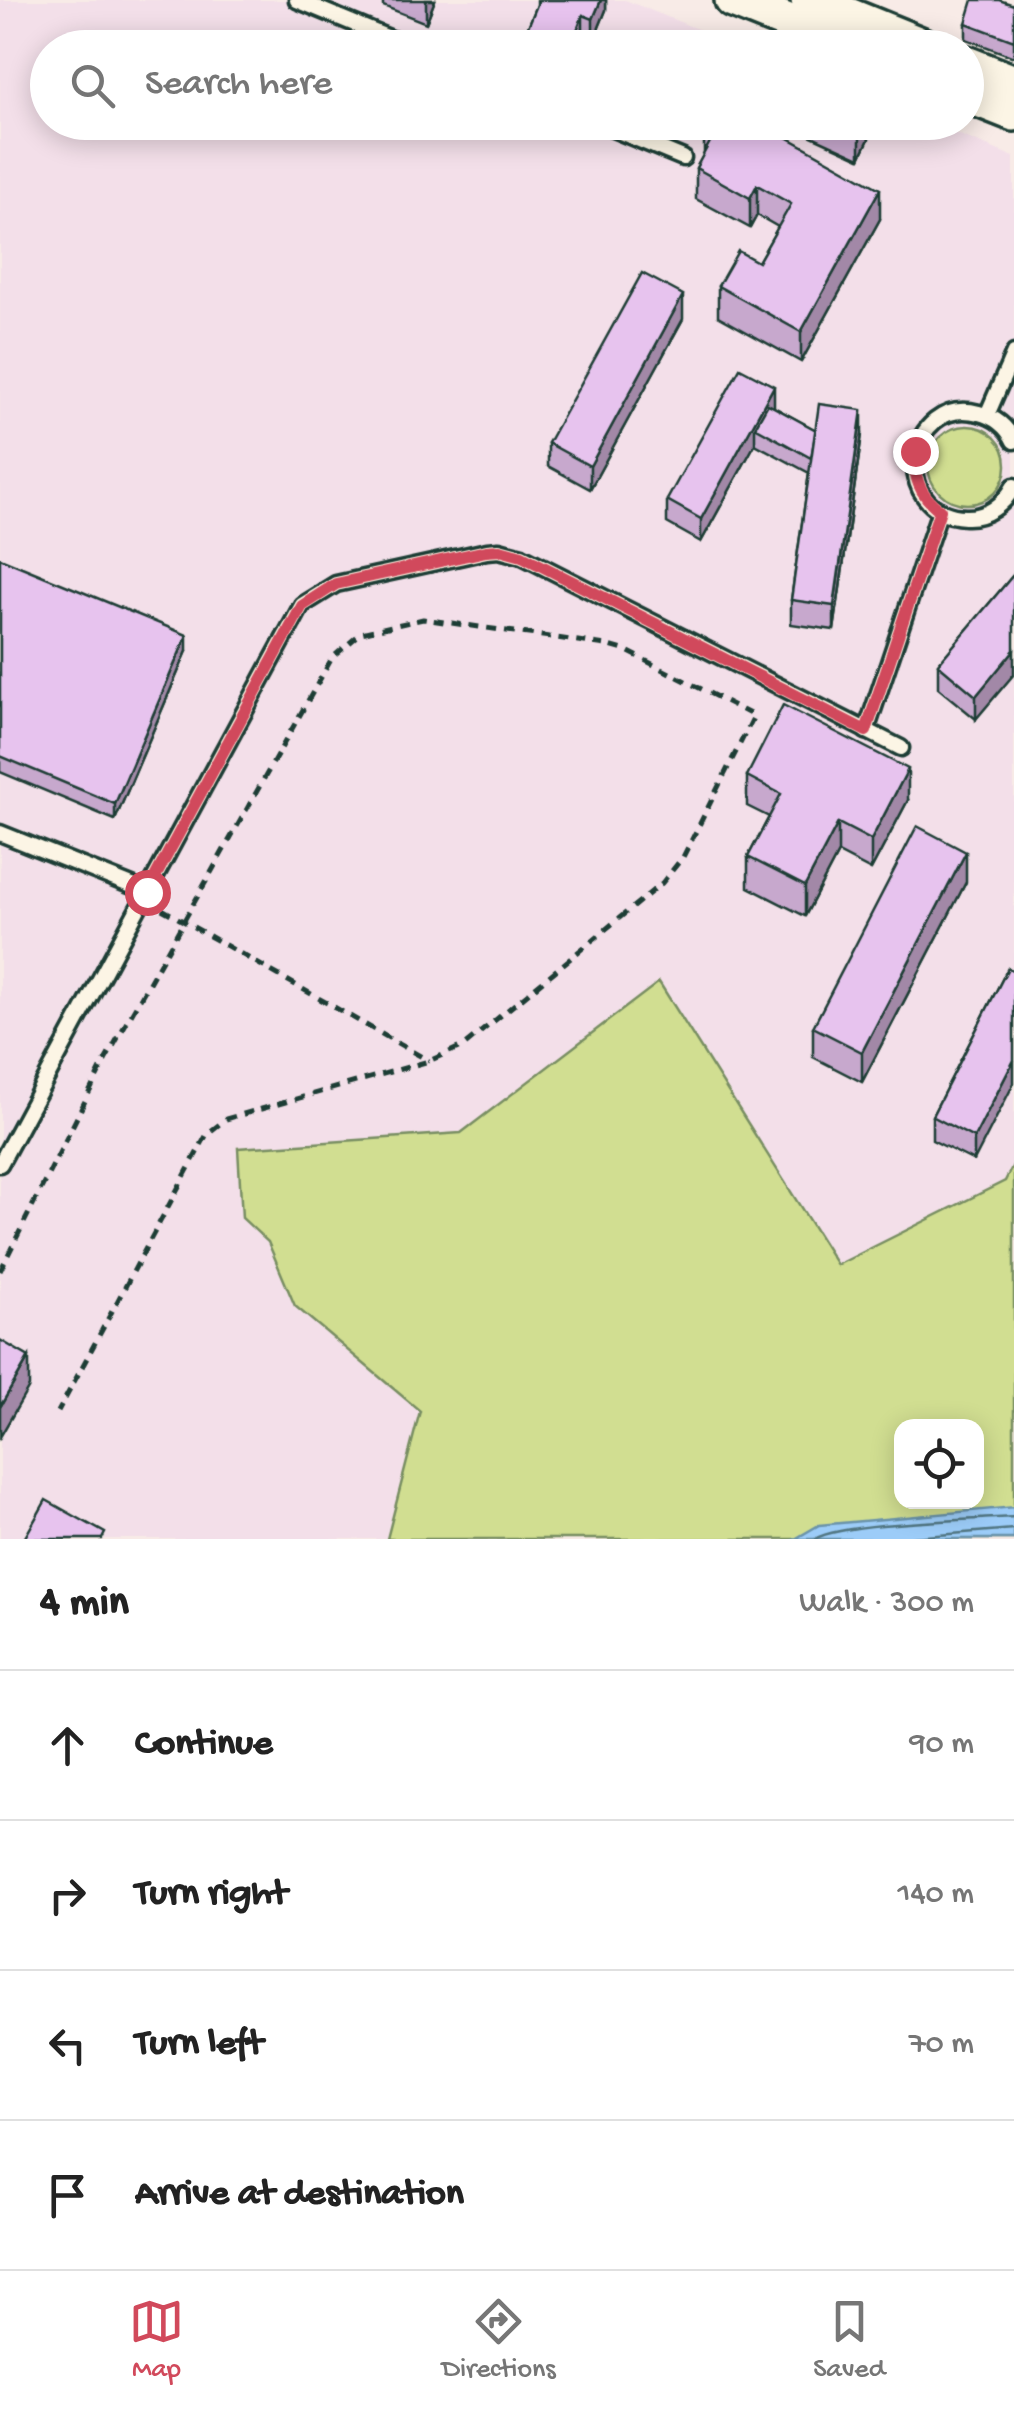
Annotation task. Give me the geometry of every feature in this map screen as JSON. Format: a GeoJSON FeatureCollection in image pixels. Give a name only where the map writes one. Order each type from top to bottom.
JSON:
{"type":"FeatureCollection","features":[{"type":"Feature","properties":{"kind":"street"},"geometry":{"type":"LineString","coordinates":[[733,0],[808,30]]}},
{"type":"Feature","properties":{"kind":"street"},"geometry":{"type":"LineString","coordinates":[[809,0],[883,30]]}},
{"type":"Feature","properties":{"kind":"street"},"geometry":{"type":"LineString","coordinates":[[984,71],[1014,83]]}},
{"type":"Feature","properties":{"kind":"street"},"geometry":{"type":"LineString","coordinates":[[984,102],[1014,114]]}},
{"type":"Feature","properties":{"kind":"lane"},"geometry":{"type":"LineString","coordinates":[[297,0],[370,30]]}},
{"type":"Feature","properties":{"kind":"lane"},"geometry":{"type":"LineString","coordinates":[[640,140],[683,158]]}},
{"type":"Feature","properties":{"kind":"lane"},"geometry":{"type":"LineString","coordinates":[[988,415],[1014,353]]}},
{"type":"Feature","properties":{"kind":"lane"},"geometry":{"type":"LineString","coordinates":[[1014,441],[1000,423],[973,411],[943,416],[921,437],[915,451],[916,482],[940,510],[961,517],[976,516],[1002,504],[1014,486]]}},
{"type":"Feature","properties":{"kind":"lane"},"geometry":{"type":"LineString","coordinates":[[866,731],[940,510]]}},
{"type":"Feature","properties":{"kind":"lane"},"geometry":{"type":"LineString","coordinates":[[0,1164],[302,606],[336,584],[486,551],[522,556],[901,748]]}},
{"type":"Feature","properties":{"kind":"lane"},"geometry":{"type":"LineString","coordinates":[[0,833],[145,896]]}},
{"type":"Feature","properties":{"kind":"path"},"geometry":{"type":"LineString","coordinates":[[0,1271],[106,1059],[332,658],[361,633],[423,619],[606,645],[627,651],[754,716],[683,858],[662,883],[465,1045],[429,1061],[226,1119],[207,1134],[58,1412]]}},
{"type":"Feature","properties":{"kind":"path"},"geometry":{"type":"LineString","coordinates":[[145,896],[429,1061]]}},
{"type":"Feature","properties":{"kind":"shaded area"},"geometry":{"type":"Polygon","coordinates":[[[0,0],[625,0],[700,30],[30,30],[30,140],[972,140],[1014,157],[1014,1163],[1006,1181],[837,1265],[659,982],[461,1133],[238,1148],[286,1258],[295,1306],[420,1411],[387,1539],[0,1539],[0,0]]]}},
{"type":"Feature","properties":{"kind":"green space"},"geometry":{"type":"Polygon","coordinates":[[[967,426],[995,437],[1006,465],[995,493],[967,504],[939,493],[928,465],[939,437],[967,426]]]}},
{"type":"Feature","properties":{"kind":"green space"},"geometry":{"type":"Polygon","coordinates":[[[659,982],[837,1265],[1005,1181],[1014,1163],[1014,1539],[387,1539],[420,1411],[295,1306],[268,1242],[242,1218],[238,1148],[461,1133],[659,982]]]}},
{"type":"Feature","properties":{"kind":"water"},"geometry":{"type":"Polygon","coordinates":[[[1014,1507],[1014,1539],[795,1539],[819,1525],[1014,1507]]]}},
{"type":"Feature","properties":{"kind":"building"},"geometry":{"type":"Polygon","coordinates":[[[539,0],[601,0],[593,19],[583,15],[577,30],[527,30],[539,0]]]}},
{"type":"Feature","properties":{"kind":"building"},"geometry":{"type":"Polygon","coordinates":[[[973,0],[999,0],[1014,5],[1014,41],[966,23],[973,0]]]}},
{"type":"Feature","properties":{"kind":"building"},"geometry":{"type":"Polygon","coordinates":[[[707,140],[792,140],[880,189],[801,332],[718,286],[738,251],[758,262],[791,204],[757,185],[750,198],[696,168],[710,142],[707,140]]]}},
{"type":"Feature","properties":{"kind":"building"},"geometry":{"type":"Polygon","coordinates":[[[642,273],[683,295],[590,466],[548,443],[642,273]]]}},
{"type":"Feature","properties":{"kind":"building"},"geometry":{"type":"Polygon","coordinates":[[[740,368],[774,386],[701,519],[667,500],[740,368]]]}},
{"type":"Feature","properties":{"kind":"building"},"geometry":{"type":"Polygon","coordinates":[[[768,404],[816,430],[811,458],[755,427],[768,404]]]}},
{"type":"Feature","properties":{"kind":"building"},"geometry":{"type":"Polygon","coordinates":[[[819,404],[862,410],[834,606],[791,600],[819,404]]]}},
{"type":"Feature","properties":{"kind":"building"},"geometry":{"type":"Polygon","coordinates":[[[0,558],[187,635],[115,804],[0,756],[0,558]]]}},
{"type":"Feature","properties":{"kind":"building"},"geometry":{"type":"Polygon","coordinates":[[[1014,574],[1014,650],[976,696],[938,664],[1014,574]]]}},
{"type":"Feature","properties":{"kind":"building"},"geometry":{"type":"Polygon","coordinates":[[[783,705],[908,769],[871,840],[838,823],[805,886],[748,857],[781,794],[747,776],[783,705]]]}},
{"type":"Feature","properties":{"kind":"building"},"geometry":{"type":"Polygon","coordinates":[[[917,826],[966,852],[862,1052],[813,1027],[917,826]]]}},
{"type":"Feature","properties":{"kind":"building"},"geometry":{"type":"Polygon","coordinates":[[[1008,968],[1014,971],[1014,1060],[974,1138],[932,1116],[1008,968]]]}},
{"type":"Feature","properties":{"kind":"building"},"geometry":{"type":"Polygon","coordinates":[[[0,1340],[29,1357],[0,1407],[0,1340]]]}},
{"type":"Feature","properties":{"kind":"building"},"geometry":{"type":"Polygon","coordinates":[[[46,1500],[105,1533],[102,1539],[24,1539],[46,1500]]]}},
{"type":"Feature","properties":{"kind":"route"},"geometry":{"type":"LineString","coordinates":[[147,892],[302,606],[336,584],[486,551],[522,556],[866,731],[940,510],[916,482],[915,451]]}}]}
